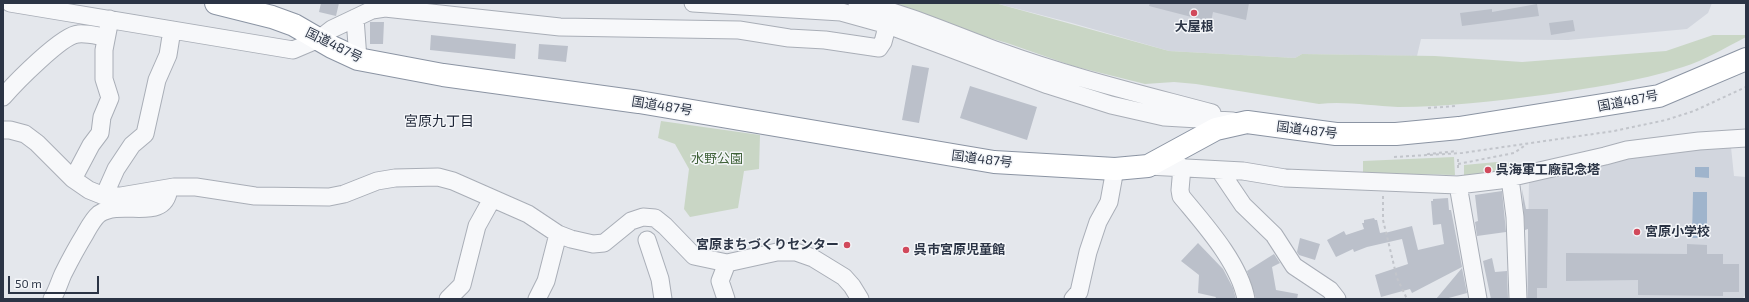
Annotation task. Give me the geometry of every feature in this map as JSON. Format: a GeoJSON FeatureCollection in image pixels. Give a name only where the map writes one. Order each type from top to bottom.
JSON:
{"type":"FeatureCollection","features":[{"type":"Feature","properties":{"kind":"highway","name":"国道487号"},"geometry":{"type":"LineString","coordinates":[[216,3],[272,17],[294,25],[358,59],[443,75],[639,102],[994,162],[1115,169],[1148,166],[1216,129],[1247,122],[1336,134],[1396,134],[1459,128],[1659,96],[1746,59]]}},
{"type":"Feature","properties":{"kind":"street"},"geometry":{"type":"LineString","coordinates":[[10,3],[293,50],[319,39],[332,29],[372,10],[385,8],[560,28],[739,30],[789,38],[825,40],[879,48],[883,42],[889,18]]}},
{"type":"Feature","properties":{"kind":"street"},"geometry":{"type":"LineString","coordinates":[[693,3],[842,12],[922,21],[1001,52],[1086,80],[1247,122]]}},
{"type":"Feature","properties":{"kind":"street"},"geometry":{"type":"LineString","coordinates":[[857,3],[889,18]]}},
{"type":"Feature","properties":{"kind":"street"},"geometry":{"type":"LineString","coordinates":[[355,18],[358,59]]}},
{"type":"Feature","properties":{"kind":"street"},"geometry":{"type":"LineString","coordinates":[[73,179],[91,145],[100,133],[102,117],[110,98],[104,79],[104,50],[110,19]]}},
{"type":"Feature","properties":{"kind":"street"},"geometry":{"type":"LineString","coordinates":[[104,196],[116,169],[132,145],[145,134],[157,80],[168,55],[172,30]]}},
{"type":"Feature","properties":{"kind":"street"},"geometry":{"type":"LineString","coordinates":[[3,97],[24,74],[69,37],[78,34],[106,37]]}},
{"type":"Feature","properties":{"kind":"street"},"geometry":{"type":"LineString","coordinates":[[3,130],[24,134],[37,143],[73,179],[89,190],[104,196],[121,196],[169,188],[196,187],[255,196],[329,197],[344,194],[377,181],[395,178],[438,177],[453,181],[528,214],[558,234],[571,239],[593,244],[604,243],[631,222],[643,216],[655,218],[666,226],[694,256],[727,263],[778,252],[796,252],[812,258],[844,277],[860,299]]}},
{"type":"Feature","properties":{"kind":"street"},"geometry":{"type":"LineString","coordinates":[[1148,166],[1243,171],[1285,178],[1458,185],[1510,178],[1628,150],[1699,141],[1746,138]]}},
{"type":"Feature","properties":{"kind":"street"},"geometry":{"type":"LineString","coordinates":[[1182,167],[1180,196],[1205,223],[1235,268],[1246,299]]}},
{"type":"Feature","properties":{"kind":"street"},"geometry":{"type":"LineString","coordinates":[[1073,299],[1079,292],[1088,252],[1098,222],[1109,202],[1115,169]]}},
{"type":"Feature","properties":{"kind":"street"},"geometry":{"type":"LineString","coordinates":[[1220,170],[1243,205],[1274,235],[1294,266],[1330,290],[1337,299]]}},
{"type":"Feature","properties":{"kind":"street"},"geometry":{"type":"LineString","coordinates":[[1510,178],[1515,217],[1518,299]]}},
{"type":"Feature","properties":{"kind":"street"},"geometry":{"type":"LineString","coordinates":[[1458,185],[1478,299]]}},
{"type":"Feature","properties":{"kind":"street"},"geometry":{"type":"LineString","coordinates":[[52,299],[71,258],[94,219],[105,211],[120,207],[156,208],[168,197],[169,188]]}},
{"type":"Feature","properties":{"kind":"street"},"geometry":{"type":"LineString","coordinates":[[448,299],[462,285],[477,226],[492,199]]}},
{"type":"Feature","properties":{"kind":"street"},"geometry":{"type":"LineString","coordinates":[[537,299],[546,281],[558,234]]}},
{"type":"Feature","properties":{"kind":"street"},"geometry":{"type":"LineString","coordinates":[[647,240],[660,279],[663,299]]}},
{"type":"Feature","properties":{"kind":"street"},"geometry":{"type":"LineString","coordinates":[[726,299],[720,281],[727,263]]}},
{"type":"Feature","properties":{"kind":"path"},"geometry":{"type":"LineString","coordinates":[[1394,157],[1462,153],[1614,131],[1666,120],[1700,108],[1746,87]]}},
{"type":"Feature","properties":{"kind":"path"},"geometry":{"type":"LineString","coordinates":[[1428,108],[1456,106]]}},
{"type":"Feature","properties":{"kind":"path"},"geometry":{"type":"LineString","coordinates":[[1458,164],[1514,153],[1528,144]]}},
{"type":"Feature","properties":{"kind":"path"},"geometry":{"type":"LineString","coordinates":[[1428,156],[1428,154],[1457,151]]}},
{"type":"Feature","properties":{"kind":"path"},"geometry":{"type":"LineString","coordinates":[[1384,182],[1383,220],[1397,278],[1407,299]]}},
{"type":"Feature","properties":{"kind":"shaded area"},"geometry":{"type":"Polygon","coordinates":[[[995,3],[1712,3],[1708,13],[1687,29],[1568,40],[1421,39],[1417,56],[1302,54],[1295,58],[1169,51],[995,3]]]}},
{"type":"Feature","properties":{"kind":"shaded area","name":"宮原小学校"},"geometry":{"type":"Polygon","coordinates":[[[1731,147],[1734,176],[1746,177],[1746,294],[1742,299],[1527,299],[1529,180],[1652,150],[1731,147]]]}},
{"type":"Feature","properties":{"kind":"green space"},"geometry":{"type":"Polygon","coordinates":[[[889,3],[995,3],[1169,51],[1295,58],[1302,54],[1435,56],[1522,62],[1666,51],[1713,35],[1746,35],[1746,37],[1707,57],[1683,67],[1631,81],[1578,90],[1434,106],[1398,107],[1348,103],[1319,104],[1196,84],[1174,82],[1145,84],[1073,66],[1007,43],[955,28],[889,3]]]}},
{"type":"Feature","properties":{"kind":"green space","name":"水野公園"},"geometry":{"type":"Polygon","coordinates":[[[661,121],[760,135],[759,169],[744,171],[738,208],[690,217],[684,209],[689,169],[675,144],[658,138],[661,121]]]}},
{"type":"Feature","properties":{"kind":"green space"},"geometry":{"type":"Polygon","coordinates":[[[1454,157],[1455,175],[1363,173],[1363,161],[1454,157]]]}},
{"type":"Feature","properties":{"kind":"green space"},"geometry":{"type":"Polygon","coordinates":[[[1497,162],[1515,164],[1515,167],[1490,174],[1464,175],[1464,165],[1497,162]]]}},
{"type":"Feature","properties":{"kind":"water"},"geometry":{"type":"Polygon","coordinates":[[[1695,167],[1709,167],[1709,178],[1695,177],[1695,167]]]}},
{"type":"Feature","properties":{"kind":"water"},"geometry":{"type":"Polygon","coordinates":[[[1693,192],[1707,192],[1707,238],[1692,238],[1693,192]]]}},
{"type":"Feature","properties":{"kind":"building"},"geometry":{"type":"Polygon","coordinates":[[[321,3],[339,3],[336,16],[319,12],[321,3]]]}},
{"type":"Feature","properties":{"kind":"building","name":"大屋根"},"geometry":{"type":"Polygon","coordinates":[[[1150,3],[1249,3],[1246,20],[1213,12],[1211,22],[1149,6],[1150,3]]]}},
{"type":"Feature","properties":{"kind":"building"},"geometry":{"type":"Polygon","coordinates":[[[1537,4],[1539,16],[1462,26],[1460,13],[1492,9],[1492,12],[1537,4]]]}},
{"type":"Feature","properties":{"kind":"building"},"geometry":{"type":"Polygon","coordinates":[[[1573,20],[1575,31],[1551,35],[1549,23],[1573,20]]]}},
{"type":"Feature","properties":{"kind":"building"},"geometry":{"type":"Polygon","coordinates":[[[370,22],[384,22],[383,44],[370,44],[370,22]]]}},
{"type":"Feature","properties":{"kind":"building"},"geometry":{"type":"Polygon","coordinates":[[[431,35],[516,44],[515,59],[430,50],[431,35]]]}},
{"type":"Feature","properties":{"kind":"building"},"geometry":{"type":"Polygon","coordinates":[[[539,44],[568,46],[566,62],[538,59],[539,44]]]}},
{"type":"Feature","properties":{"kind":"building"},"geometry":{"type":"Polygon","coordinates":[[[912,65],[929,68],[919,123],[902,120],[912,65]]]}},
{"type":"Feature","properties":{"kind":"building"},"geometry":{"type":"Polygon","coordinates":[[[970,86],[1037,107],[1027,140],[960,118],[970,86]]]}},
{"type":"Feature","properties":{"kind":"building"},"geometry":{"type":"Polygon","coordinates":[[[1522,189],[1526,209],[1548,209],[1547,288],[1537,288],[1537,299],[1528,299],[1528,229],[1525,230],[1522,189]]]}},
{"type":"Feature","properties":{"kind":"building"},"geometry":{"type":"Polygon","coordinates":[[[1502,191],[1506,232],[1477,236],[1475,222],[1478,221],[1475,195],[1502,191]]]}},
{"type":"Feature","properties":{"kind":"building"},"geometry":{"type":"Polygon","coordinates":[[[1448,198],[1449,210],[1451,210],[1462,267],[1412,293],[1410,289],[1381,297],[1375,275],[1408,264],[1402,239],[1367,247],[1354,252],[1353,249],[1336,257],[1327,240],[1344,231],[1346,235],[1364,229],[1362,223],[1364,223],[1364,220],[1374,218],[1377,220],[1380,233],[1412,226],[1418,250],[1444,244],[1441,224],[1433,225],[1431,201],[1433,201],[1433,199],[1448,198]]]}},
{"type":"Feature","properties":{"kind":"building"},"geometry":{"type":"Polygon","coordinates":[[[1300,238],[1320,244],[1315,260],[1299,255],[1297,252],[1300,238]]]}},
{"type":"Feature","properties":{"kind":"building"},"geometry":{"type":"Polygon","coordinates":[[[1198,243],[1223,269],[1233,288],[1236,299],[1215,299],[1216,297],[1198,293],[1199,275],[1181,261],[1198,243]]]}},
{"type":"Feature","properties":{"kind":"building"},"geometry":{"type":"Polygon","coordinates":[[[1687,244],[1707,245],[1707,254],[1723,254],[1723,264],[1739,264],[1739,292],[1723,292],[1723,296],[1638,295],[1638,280],[1566,281],[1566,253],[1687,254],[1687,244]]]}},
{"type":"Feature","properties":{"kind":"building"},"geometry":{"type":"Polygon","coordinates":[[[1274,254],[1280,263],[1272,267],[1276,290],[1298,294],[1297,299],[1256,299],[1247,271],[1274,254]]]}},
{"type":"Feature","properties":{"kind":"building"},"geometry":{"type":"Polygon","coordinates":[[[1492,258],[1495,272],[1507,271],[1508,299],[1491,299],[1483,261],[1492,258]]]}},
{"type":"Feature","properties":{"kind":"building"},"geometry":{"type":"Polygon","coordinates":[[[1462,268],[1467,293],[1445,299],[1436,299],[1462,268]]]}},
{"type":"Feature","properties":{"kind":"place","name":"大屋根"},"geometry":{"type":"Point","coordinates":[1194,13]}},
{"type":"Feature","properties":{"kind":"place","name":"呉海軍工廠記念塔"},"geometry":{"type":"Point","coordinates":[1488,170]}},
{"type":"Feature","properties":{"kind":"place","name":"宮原小学校"},"geometry":{"type":"Point","coordinates":[1637,232]}},
{"type":"Feature","properties":{"kind":"place","name":"宮原まちづくりセンター"},"geometry":{"type":"Point","coordinates":[847,245]}},
{"type":"Feature","properties":{"kind":"place","name":"呉市宮原児童館"},"geometry":{"type":"Point","coordinates":[906,250]}},
{"type":"Feature","properties":{"kind":"district","name":"宮原九丁目"},"geometry":{"type":"Point","coordinates":[439,121]}}]}
